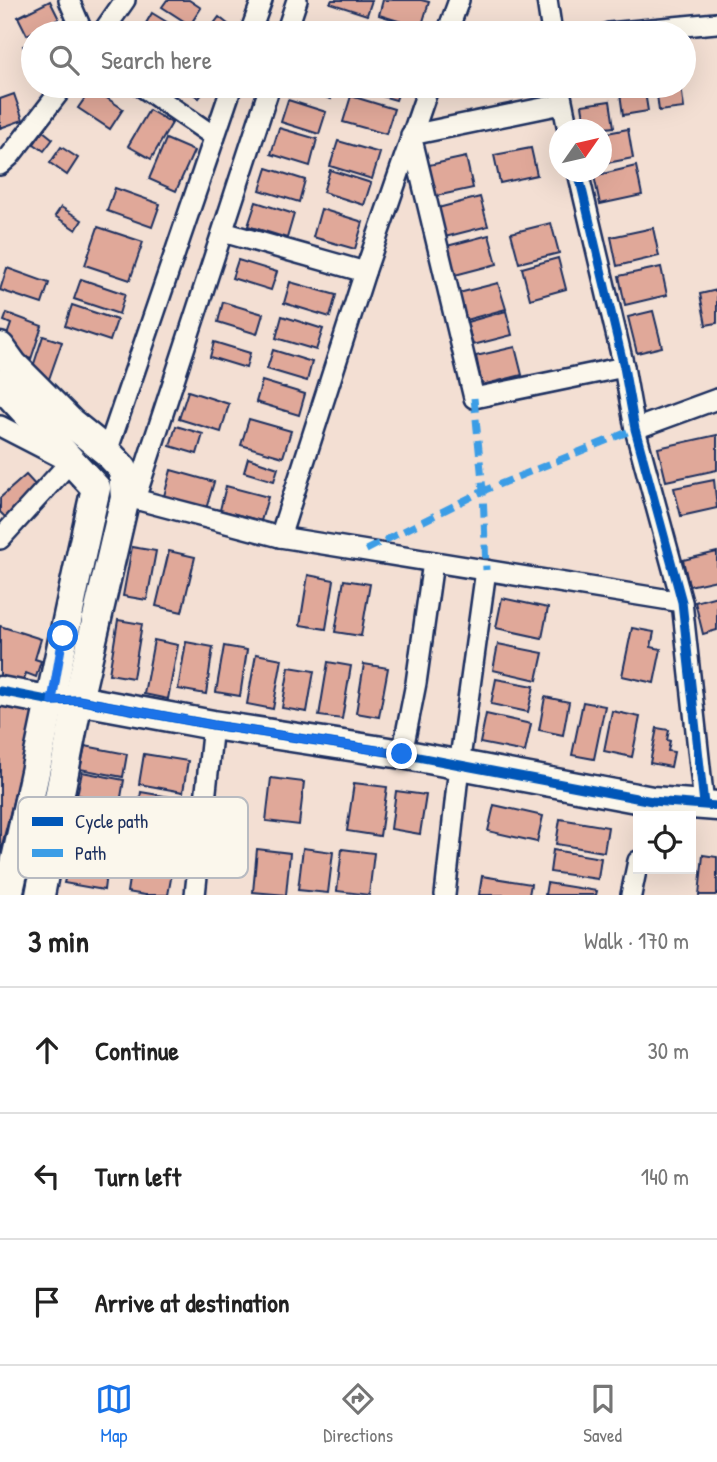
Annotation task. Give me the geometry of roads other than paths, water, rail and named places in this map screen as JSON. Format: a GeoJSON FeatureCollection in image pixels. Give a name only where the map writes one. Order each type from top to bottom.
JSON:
{"type":"FeatureCollection","features":[{"type":"Feature","properties":{"kind":"street"},"geometry":{"type":"LineString","coordinates":[[69,0],[78,21]]}},
{"type":"Feature","properties":{"kind":"street"},"geometry":{"type":"LineString","coordinates":[[110,21],[125,0]]}},
{"type":"Feature","properties":{"kind":"street"},"geometry":{"type":"LineString","coordinates":[[254,21],[262,0]]}},
{"type":"Feature","properties":{"kind":"street"},"geometry":{"type":"LineString","coordinates":[[290,21],[297,0]]}},
{"type":"Feature","properties":{"kind":"street"},"geometry":{"type":"LineString","coordinates":[[451,21],[459,0]]}},
{"type":"Feature","properties":{"kind":"street"},"geometry":{"type":"LineString","coordinates":[[547,0],[550,21]]}},
{"type":"Feature","properties":{"kind":"street"},"geometry":{"type":"LineString","coordinates":[[696,25],[716,23]]}},
{"type":"Feature","properties":{"kind":"street"},"geometry":{"type":"LineString","coordinates":[[0,165],[55,98]]}},
{"type":"Feature","properties":{"kind":"street"},"geometry":{"type":"LineString","coordinates":[[158,98],[215,137]]}},
{"type":"Feature","properties":{"kind":"street"},"geometry":{"type":"LineString","coordinates":[[107,452],[228,98]]}},
{"type":"Feature","properties":{"kind":"street"},"geometry":{"type":"LineString","coordinates":[[37,797],[130,499],[223,232],[266,98]]}},
{"type":"Feature","properties":{"kind":"street"},"geometry":{"type":"LineString","coordinates":[[280,537],[365,272],[425,98]]}},
{"type":"Feature","properties":{"kind":"street"},"geometry":{"type":"LineString","coordinates":[[411,135],[549,98]]}},
{"type":"Feature","properties":{"kind":"street"},"geometry":{"type":"LineString","coordinates":[[561,98],[565,119]]}},
{"type":"Feature","properties":{"kind":"street"},"geometry":{"type":"LineString","coordinates":[[411,135],[474,398],[625,367]]}},
{"type":"Feature","properties":{"kind":"street"},"geometry":{"type":"LineString","coordinates":[[0,691],[402,754],[650,809],[710,805],[682,602],[635,429],[625,367],[580,182]]}},
{"type":"Feature","properties":{"kind":"street"},"geometry":{"type":"LineString","coordinates":[[223,232],[365,272]]}},
{"type":"Feature","properties":{"kind":"street"},"geometry":{"type":"LineString","coordinates":[[0,347],[13,365],[60,412],[123,469],[130,499]]}},
{"type":"Feature","properties":{"kind":"street"},"geometry":{"type":"LineString","coordinates":[[0,384],[96,488],[63,636],[65,701],[53,797]]}},
{"type":"Feature","properties":{"kind":"street"},"geometry":{"type":"LineString","coordinates":[[635,429],[717,399]]}},
{"type":"Feature","properties":{"kind":"street"},"geometry":{"type":"LineString","coordinates":[[0,426],[71,461]]}},
{"type":"Feature","properties":{"kind":"street"},"geometry":{"type":"LineString","coordinates":[[0,540],[71,461]]}},
{"type":"Feature","properties":{"kind":"street"},"geometry":{"type":"LineString","coordinates":[[130,499],[280,537],[682,602]]}},
{"type":"Feature","properties":{"kind":"street"},"geometry":{"type":"LineString","coordinates":[[402,754],[416,682],[433,562]]}},
{"type":"Feature","properties":{"kind":"street"},"geometry":{"type":"LineString","coordinates":[[445,895],[459,766],[486,570]]}},
{"type":"Feature","properties":{"kind":"street"},"geometry":{"type":"LineString","coordinates":[[205,797],[213,725]]}},
{"type":"Feature","properties":{"kind":"street"},"geometry":{"type":"LineString","coordinates":[[8,895],[18,861]]}},
{"type":"Feature","properties":{"kind":"street"},"geometry":{"type":"LineString","coordinates":[[631,895],[635,874]]}}]}
